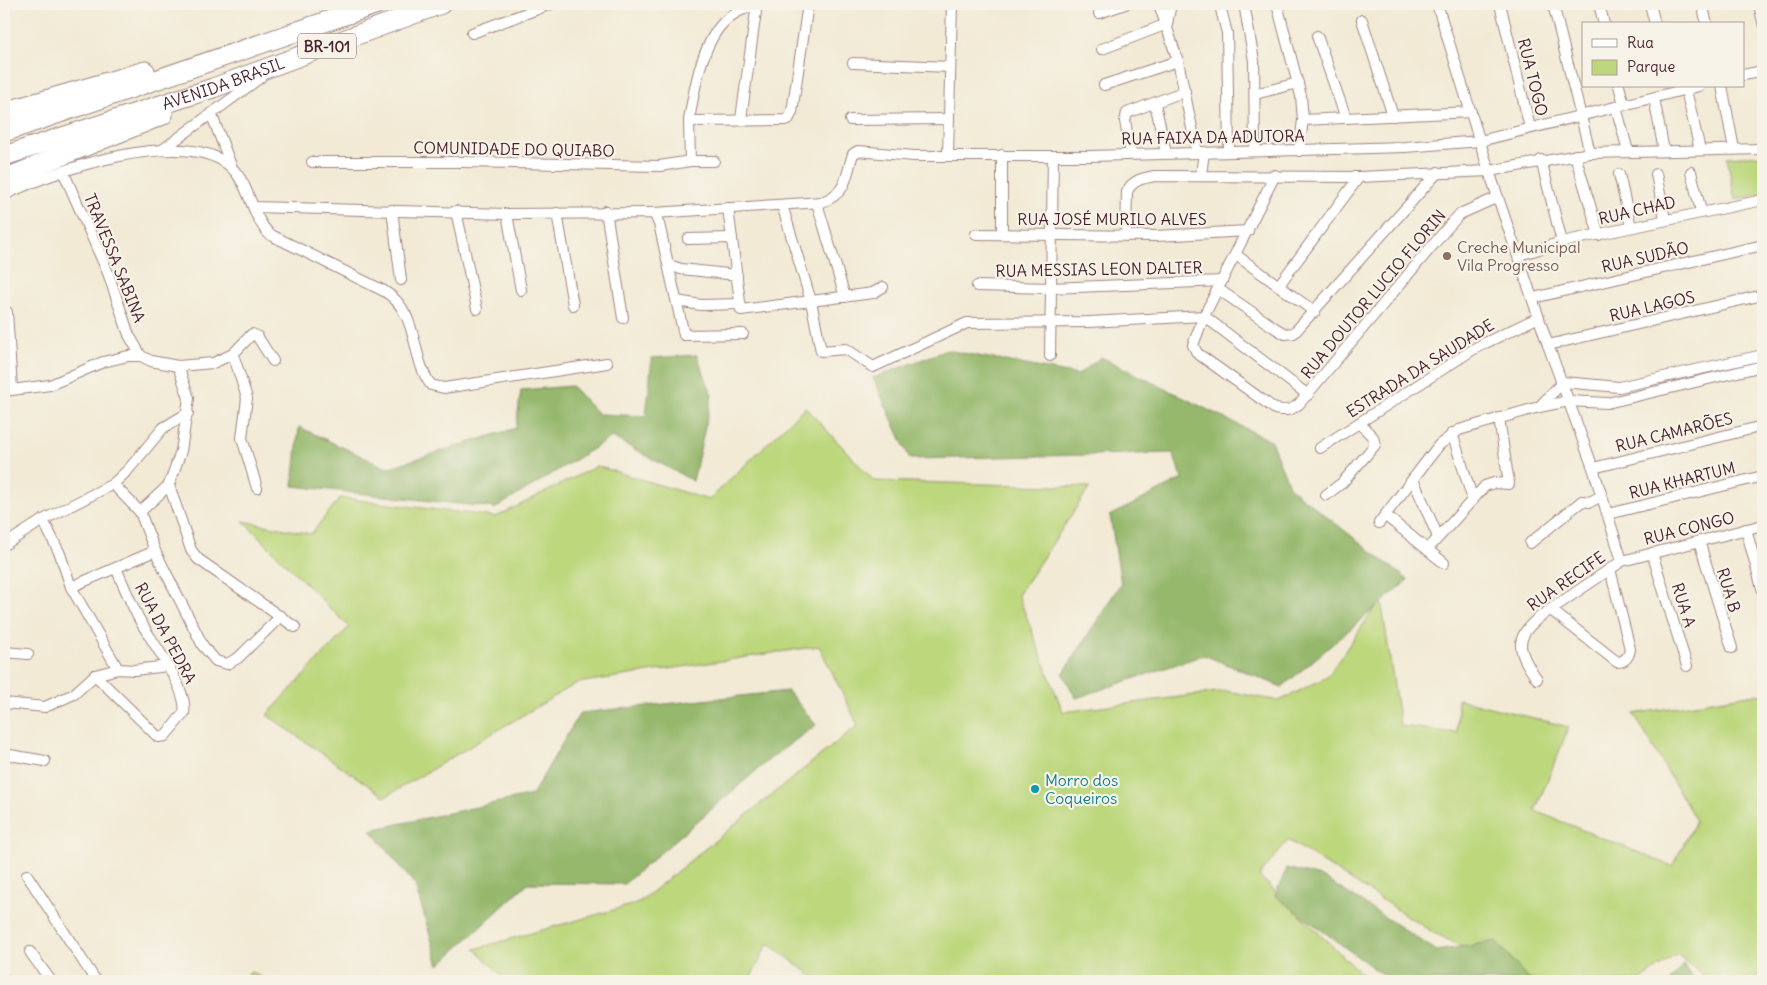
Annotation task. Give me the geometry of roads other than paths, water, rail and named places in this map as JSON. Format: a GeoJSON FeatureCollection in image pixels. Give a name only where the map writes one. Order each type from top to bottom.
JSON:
{"type":"FeatureCollection","features":[{"type":"Feature","properties":{"kind":"highway","name":"AVENIDA BRASIL"},"geometry":{"type":"LineString","coordinates":[[4,132],[377,4]]}},
{"type":"Feature","properties":{"kind":"highway","name":"AVENIDA BRASIL"},"geometry":{"type":"LineString","coordinates":[[4,156],[213,88],[441,4]]}},
{"type":"Feature","properties":{"kind":"highway"},"geometry":{"type":"LineString","coordinates":[[4,112],[151,69],[210,60]]}},
{"type":"Feature","properties":{"kind":"highway"},"geometry":{"type":"LineString","coordinates":[[4,179],[101,150],[213,88]]}},
{"type":"Feature","properties":{"kind":"street"},"geometry":{"type":"LineString","coordinates":[[472,33],[551,4]]}},
{"type":"Feature","properties":{"kind":"street"},"geometry":{"type":"LineString","coordinates":[[690,161],[689,127],[696,80],[715,35],[735,13],[758,4],[741,119]]}},
{"type":"Feature","properties":{"kind":"street"},"geometry":{"type":"LineString","coordinates":[[689,127],[741,119],[788,120],[792,112],[808,4]]}},
{"type":"Feature","properties":{"kind":"street"},"geometry":{"type":"LineString","coordinates":[[948,154],[952,4]]}},
{"type":"Feature","properties":{"kind":"street"},"geometry":{"type":"LineString","coordinates":[[1099,13],[1125,4]]}},
{"type":"Feature","properties":{"kind":"street"},"geometry":{"type":"LineString","coordinates":[[1159,4],[1178,61],[1201,152],[1201,175]]}},
{"type":"Feature","properties":{"kind":"street"},"geometry":{"type":"LineString","coordinates":[[1167,24],[1171,4]]}},
{"type":"Feature","properties":{"kind":"street"},"geometry":{"type":"LineString","coordinates":[[1244,4],[1252,42],[1255,94],[1255,151]]}},
{"type":"Feature","properties":{"kind":"street"},"geometry":{"type":"LineString","coordinates":[[1276,4],[1298,84],[1303,120],[1299,151]]}},
{"type":"Feature","properties":{"kind":"street"},"geometry":{"type":"LineString","coordinates":[[1437,4],[1489,170],[1548,345],[1593,468],[1622,561]]}},
{"type":"Feature","properties":{"kind":"street","name":"RUA TOGO"},"geometry":{"type":"LineString","coordinates":[[1500,4],[1530,128]]}},
{"type":"Feature","properties":{"kind":"street"},"geometry":{"type":"LineString","coordinates":[[1553,4],[1590,153]]}},
{"type":"Feature","properties":{"kind":"street"},"geometry":{"type":"LineString","coordinates":[[1599,4],[1604,22]]}},
{"type":"Feature","properties":{"kind":"street"},"geometry":{"type":"LineString","coordinates":[[1650,4],[1654,22]]}},
{"type":"Feature","properties":{"kind":"street"},"geometry":{"type":"LineString","coordinates":[[1702,4],[1706,22]]}},
{"type":"Feature","properties":{"kind":"street"},"geometry":{"type":"LineString","coordinates":[[1759,4],[1763,22]]}},
{"type":"Feature","properties":{"kind":"street"},"geometry":{"type":"LineString","coordinates":[[1220,6],[1227,33],[1228,151]]}},
{"type":"Feature","properties":{"kind":"street"},"geometry":{"type":"LineString","coordinates":[[1362,20],[1393,116]]}},
{"type":"Feature","properties":{"kind":"street"},"geometry":{"type":"LineString","coordinates":[[1102,49],[1167,24]]}},
{"type":"Feature","properties":{"kind":"street"},"geometry":{"type":"LineString","coordinates":[[1318,36],[1346,118]]}},
{"type":"Feature","properties":{"kind":"street"},"geometry":{"type":"LineString","coordinates":[[1104,85],[1178,61]]}},
{"type":"Feature","properties":{"kind":"street"},"geometry":{"type":"LineString","coordinates":[[853,63],[950,67]]}},
{"type":"Feature","properties":{"kind":"street"},"geometry":{"type":"LineString","coordinates":[[161,151],[278,64]]}},
{"type":"Feature","properties":{"kind":"street"},"geometry":{"type":"LineString","coordinates":[[1744,75],[1763,71]]}},
{"type":"Feature","properties":{"kind":"street"},"geometry":{"type":"LineString","coordinates":[[1255,94],[1298,84]]}},
{"type":"Feature","properties":{"kind":"street"},"geometry":{"type":"LineString","coordinates":[[1619,88],[1628,151]]}},
{"type":"Feature","properties":{"kind":"street","name":"RUA FAIXA DA ADUTORA"},"geometry":{"type":"LineString","coordinates":[[817,203],[836,197],[842,190],[854,154],[858,151],[898,155],[1053,156],[1405,147],[1480,141],[1654,98],[1670,90],[1692,88]]}},
{"type":"Feature","properties":{"kind":"street"},"geometry":{"type":"LineString","coordinates":[[1722,88],[1734,149]]}},
{"type":"Feature","properties":{"kind":"street"},"geometry":{"type":"LineString","coordinates":[[1686,90],[1700,150]]}},
{"type":"Feature","properties":{"kind":"street"},"geometry":{"type":"LineString","coordinates":[[1131,154],[1125,120],[1127,113],[1185,92]]}},
{"type":"Feature","properties":{"kind":"street"},"geometry":{"type":"LineString","coordinates":[[1654,98],[1664,151]]}},
{"type":"Feature","properties":{"kind":"street"},"geometry":{"type":"LineString","coordinates":[[1155,103],[1166,152]]}},
{"type":"Feature","properties":{"kind":"street"},"geometry":{"type":"LineString","coordinates":[[1303,120],[1471,112]]}},
{"type":"Feature","properties":{"kind":"street"},"geometry":{"type":"LineString","coordinates":[[211,114],[232,168]]}},
{"type":"Feature","properties":{"kind":"street"},"geometry":{"type":"LineString","coordinates":[[850,120],[949,119]]}},
{"type":"Feature","properties":{"kind":"street"},"geometry":{"type":"LineString","coordinates":[[1126,236],[1127,192],[1136,181],[1155,176],[1359,177],[1489,170],[1590,153],[1763,149]]}},
{"type":"Feature","properties":{"kind":"street"},"geometry":{"type":"LineString","coordinates":[[4,195],[63,171],[101,150],[204,154],[225,162],[232,168],[240,178],[269,234],[392,296],[407,318],[431,385],[444,388],[608,363]]}},
{"type":"Feature","properties":{"kind":"street"},"geometry":{"type":"LineString","coordinates":[[1002,155],[1002,234]]}},
{"type":"Feature","properties":{"kind":"street"},"geometry":{"type":"LineString","coordinates":[[1575,155],[1599,234]]}},
{"type":"Feature","properties":{"kind":"street"},"geometry":{"type":"LineString","coordinates":[[1050,356],[1053,156]]}},
{"type":"Feature","properties":{"kind":"street"},"geometry":{"type":"LineString","coordinates":[[1541,160],[1562,242]]}},
{"type":"Feature","properties":{"kind":"street","name":"COMUNIDADE DO QUIABO"},"geometry":{"type":"LineString","coordinates":[[312,162],[463,162],[660,166],[690,161],[714,161]]}},
{"type":"Feature","properties":{"kind":"street","name":"TRAVESSA SABINA"},"geometry":{"type":"LineString","coordinates":[[63,171],[108,273],[130,335],[141,356]]}},
{"type":"Feature","properties":{"kind":"street"},"geometry":{"type":"LineString","coordinates":[[1220,285],[1275,328],[1291,335],[1315,312],[1438,172]]}},
{"type":"Feature","properties":{"kind":"street"},"geometry":{"type":"LineString","coordinates":[[1691,172],[1701,212]]}},
{"type":"Feature","properties":{"kind":"street"},"geometry":{"type":"LineString","coordinates":[[1619,174],[1631,227]]}},
{"type":"Feature","properties":{"kind":"street"},"geometry":{"type":"LineString","coordinates":[[1656,174],[1665,220]]}},
{"type":"Feature","properties":{"kind":"street"},"geometry":{"type":"LineString","coordinates":[[1204,316],[1275,176]]}},
{"type":"Feature","properties":{"kind":"street"},"geometry":{"type":"LineString","coordinates":[[1279,286],[1359,177]]}},
{"type":"Feature","properties":{"kind":"street","name":"RUA DOUTOR LUCIO FLORIN"},"geometry":{"type":"LineString","coordinates":[[1204,316],[1193,345],[1197,353],[1274,409],[1292,410],[1308,395],[1460,214],[1498,197]]}},
{"type":"Feature","properties":{"kind":"street","name":"RUA CHAD"},"geometry":{"type":"LineString","coordinates":[[1519,255],[1562,242],[1763,200]]}},
{"type":"Feature","properties":{"kind":"street"},"geometry":{"type":"LineString","coordinates":[[254,208],[456,211],[507,214],[654,213],[817,203],[845,297]]}},
{"type":"Feature","properties":{"kind":"street"},"geometry":{"type":"LineString","coordinates":[[782,204],[811,301],[821,351],[846,350],[873,367],[967,323],[1051,323],[1204,316],[1308,395]]}},
{"type":"Feature","properties":{"kind":"street"},"geometry":{"type":"LineString","coordinates":[[728,208],[741,310],[873,293],[883,287]]}},
{"type":"Feature","properties":{"kind":"street"},"geometry":{"type":"LineString","coordinates":[[392,210],[401,280]]}},
{"type":"Feature","properties":{"kind":"street"},"geometry":{"type":"LineString","coordinates":[[456,211],[477,309]]}},
{"type":"Feature","properties":{"kind":"street"},"geometry":{"type":"LineString","coordinates":[[606,212],[623,318]]}},
{"type":"Feature","properties":{"kind":"street"},"geometry":{"type":"LineString","coordinates":[[557,213],[573,305]]}},
{"type":"Feature","properties":{"kind":"street"},"geometry":{"type":"LineString","coordinates":[[654,213],[659,224],[684,334],[743,334]]}},
{"type":"Feature","properties":{"kind":"street"},"geometry":{"type":"LineString","coordinates":[[507,214],[521,290]]}},
{"type":"Feature","properties":{"kind":"street","name":"RUA JOSÉ MURILO ALVES"},"geometry":{"type":"LineString","coordinates":[[976,234],[1126,236],[1248,231]]}},
{"type":"Feature","properties":{"kind":"street"},"geometry":{"type":"LineString","coordinates":[[688,239],[732,238]]}},
{"type":"Feature","properties":{"kind":"street","name":"RUA SUDÃO"},"geometry":{"type":"LineString","coordinates":[[1533,298],[1763,245]]}},
{"type":"Feature","properties":{"kind":"street"},"geometry":{"type":"LineString","coordinates":[[1236,255],[1315,312]]}},
{"type":"Feature","properties":{"kind":"street"},"geometry":{"type":"LineString","coordinates":[[669,265],[681,269],[736,275]]}},
{"type":"Feature","properties":{"kind":"street","name":"RUA MESSIAS LEON DALTER"},"geometry":{"type":"LineString","coordinates":[[977,286],[1051,288],[1220,285]]}},
{"type":"Feature","properties":{"kind":"street","name":"RUA LAGOS"},"geometry":{"type":"LineString","coordinates":[[1548,345],[1763,295]]}},
{"type":"Feature","properties":{"kind":"street"},"geometry":{"type":"LineString","coordinates":[[677,301],[701,305],[740,304]]}},
{"type":"Feature","properties":{"kind":"street"},"geometry":{"type":"LineString","coordinates":[[6,312],[8,390],[50,384],[104,362],[141,356],[151,361],[178,366],[213,362],[234,354],[250,335],[254,334],[273,361]]}},
{"type":"Feature","properties":{"kind":"street","name":"ESTRADA DA SAUDADE"},"geometry":{"type":"LineString","coordinates":[[1320,448],[1477,347],[1539,317]]}},
{"type":"Feature","properties":{"kind":"street"},"geometry":{"type":"LineString","coordinates":[[234,354],[246,398],[242,438],[257,488]]}},
{"type":"Feature","properties":{"kind":"street"},"geometry":{"type":"LineString","coordinates":[[1563,382],[1619,387],[1763,355]]}},
{"type":"Feature","properties":{"kind":"street"},"geometry":{"type":"LineString","coordinates":[[140,512],[169,485],[180,451],[188,413],[188,392],[178,366]]}},
{"type":"Feature","properties":{"kind":"street"},"geometry":{"type":"LineString","coordinates":[[1444,563],[1428,549],[1382,519],[1439,445],[1452,434],[1499,418],[1540,407],[1569,401],[1607,403],[1763,366]]}},
{"type":"Feature","properties":{"kind":"street"},"geometry":{"type":"LineString","coordinates":[[1540,407],[1563,382]]}},
{"type":"Feature","properties":{"kind":"street"},"geometry":{"type":"LineString","coordinates":[[4,545],[43,520],[113,484],[128,470],[163,428],[188,413]]}},
{"type":"Feature","properties":{"kind":"street"},"geometry":{"type":"LineString","coordinates":[[1428,549],[1490,483],[1509,484],[1499,418]]}},
{"type":"Feature","properties":{"kind":"street"},"geometry":{"type":"LineString","coordinates":[[1326,495],[1342,483],[1375,445],[1373,437],[1359,423]]}},
{"type":"Feature","properties":{"kind":"street","name":"RUA CAMARÕES"},"geometry":{"type":"LineString","coordinates":[[1593,468],[1763,426]]}},
{"type":"Feature","properties":{"kind":"street"},"geometry":{"type":"LineString","coordinates":[[1452,434],[1473,500]]}},
{"type":"Feature","properties":{"kind":"street","name":"RUA KHARTUM"},"geometry":{"type":"LineString","coordinates":[[1608,514],[1763,476]]}},
{"type":"Feature","properties":{"kind":"street"},"geometry":{"type":"LineString","coordinates":[[1413,479],[1438,537]]}},
{"type":"Feature","properties":{"kind":"street"},"geometry":{"type":"LineString","coordinates":[[113,484],[140,512],[154,552],[209,655],[221,663],[227,664],[238,658],[281,616]]}},
{"type":"Feature","properties":{"kind":"street"},"geometry":{"type":"LineString","coordinates":[[169,485],[191,550],[198,559],[295,627]]}},
{"type":"Feature","properties":{"kind":"street"},"geometry":{"type":"LineString","coordinates":[[1530,543],[1582,501],[1590,502],[1601,496]]}},
{"type":"Feature","properties":{"kind":"street"},"geometry":{"type":"LineString","coordinates":[[43,520],[60,554],[71,587],[118,669]]}},
{"type":"Feature","properties":{"kind":"street","name":"RUA CONGO"},"geometry":{"type":"LineString","coordinates":[[1622,561],[1763,525]]}},
{"type":"Feature","properties":{"kind":"street"},"geometry":{"type":"LineString","coordinates":[[1746,529],[1763,592]]}},
{"type":"Feature","properties":{"kind":"street","name":"RUA B"},"geometry":{"type":"LineString","coordinates":[[1698,541],[1732,648]]}},
{"type":"Feature","properties":{"kind":"street"},"geometry":{"type":"LineString","coordinates":[[71,587],[154,552]]}},
{"type":"Feature","properties":{"kind":"street","name":"RUA A"},"geometry":{"type":"LineString","coordinates":[[1652,553],[1688,666]]}},
{"type":"Feature","properties":{"kind":"street","name":"RUA RECIFE"},"geometry":{"type":"LineString","coordinates":[[1537,679],[1520,653],[1520,644],[1531,624],[1622,561]]}},
{"type":"Feature","properties":{"kind":"street","name":"RUA DA PEDRA"},"geometry":{"type":"LineString","coordinates":[[95,674],[158,737],[165,736],[180,720],[185,708],[168,666],[141,623],[116,568]]}},
{"type":"Feature","properties":{"kind":"street"},"geometry":{"type":"LineString","coordinates":[[1550,610],[1617,662],[1625,660],[1629,655],[1630,649],[1610,570]]}},
{"type":"Feature","properties":{"kind":"street"},"geometry":{"type":"LineString","coordinates":[[4,652],[28,654]]}},
{"type":"Feature","properties":{"kind":"street"},"geometry":{"type":"LineString","coordinates":[[4,703],[45,707],[74,694],[95,674],[118,669],[134,670],[168,666]]}},
{"type":"Feature","properties":{"kind":"street"},"geometry":{"type":"LineString","coordinates":[[4,754],[46,760]]}},
{"type":"Feature","properties":{"kind":"street"},"geometry":{"type":"LineString","coordinates":[[27,875],[96,981]]}},
{"type":"Feature","properties":{"kind":"street"},"geometry":{"type":"LineString","coordinates":[[30,952],[51,981]]}},
{"type":"Feature","properties":{"kind":"place","name":"Creche Municipal Vila Progresso"},"geometry":{"type":"Point","coordinates":[1447,256]}},
{"type":"Feature","properties":{"kind":"place","name":"Morro dos Coqueiros"},"geometry":{"type":"Point","coordinates":[1035,789]}}]}
